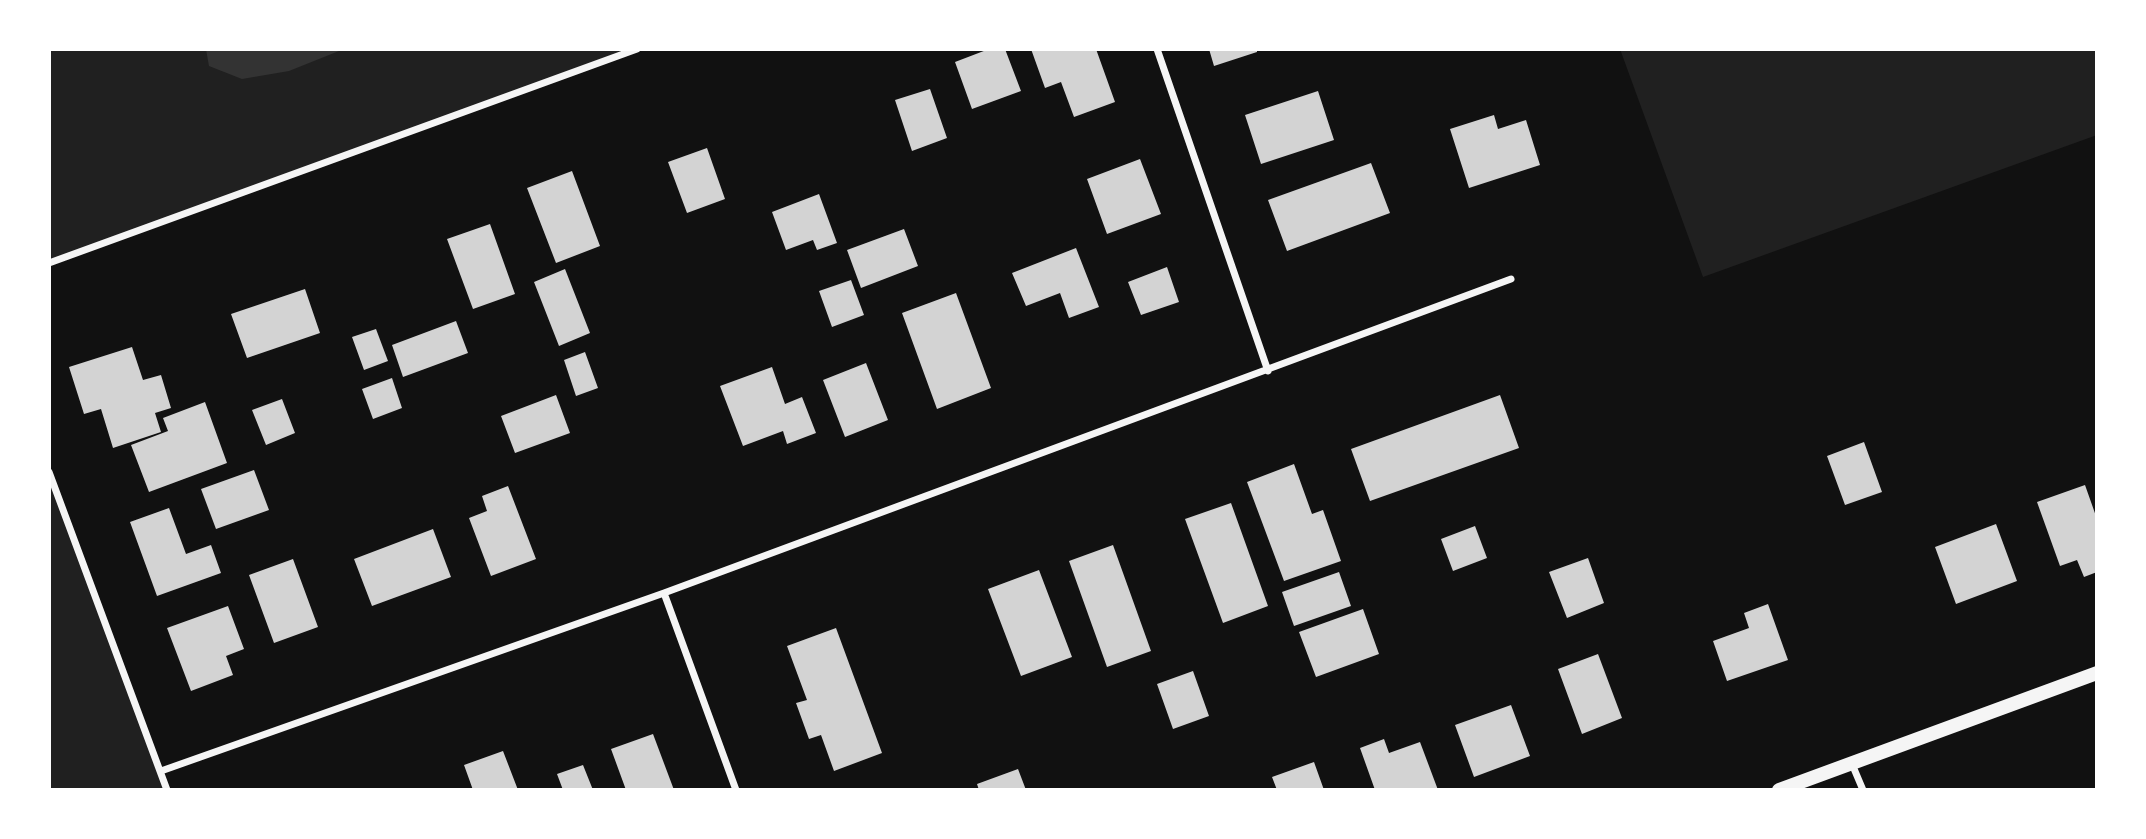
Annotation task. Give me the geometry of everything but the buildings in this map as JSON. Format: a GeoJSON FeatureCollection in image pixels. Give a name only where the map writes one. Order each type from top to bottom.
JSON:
{"type":"FeatureCollection","features":[{"type":"Feature","properties":{"kind":"main road"},"geometry":{"type":"LineString","coordinates":[[1779,790],[2097,674]]}},
{"type":"Feature","properties":{"kind":"street"},"geometry":{"type":"LineString","coordinates":[[49,263],[637,49]]}},
{"type":"Feature","properties":{"kind":"street"},"geometry":{"type":"LineString","coordinates":[[1157,49],[1268,371]]}},
{"type":"Feature","properties":{"kind":"street"},"geometry":{"type":"LineString","coordinates":[[161,771],[664,593],[1511,279]]}},
{"type":"Feature","properties":{"kind":"street"},"geometry":{"type":"LineString","coordinates":[[49,472],[167,790]]}},
{"type":"Feature","properties":{"kind":"street"},"geometry":{"type":"LineString","coordinates":[[664,593],[736,790]]}},
{"type":"Feature","properties":{"kind":"street"},"geometry":{"type":"LineString","coordinates":[[1852,763],[1863,790]]}},
{"type":"Feature","properties":{"kind":"shaded area"},"geometry":{"type":"Polygon","coordinates":[[[49,49],[637,49],[49,263],[49,49]]]}},
{"type":"Feature","properties":{"kind":"shaded area"},"geometry":{"type":"Polygon","coordinates":[[[206,49],[344,49],[289,71],[242,79],[209,66],[206,49]]]}},
{"type":"Feature","properties":{"kind":"shaded area"},"geometry":{"type":"Polygon","coordinates":[[[1620,49],[2097,49],[2097,135],[1703,277],[1620,49]]]}},
{"type":"Feature","properties":{"kind":"shaded area"},"geometry":{"type":"Polygon","coordinates":[[[49,472],[167,790],[49,790],[49,472]]]}}]}
